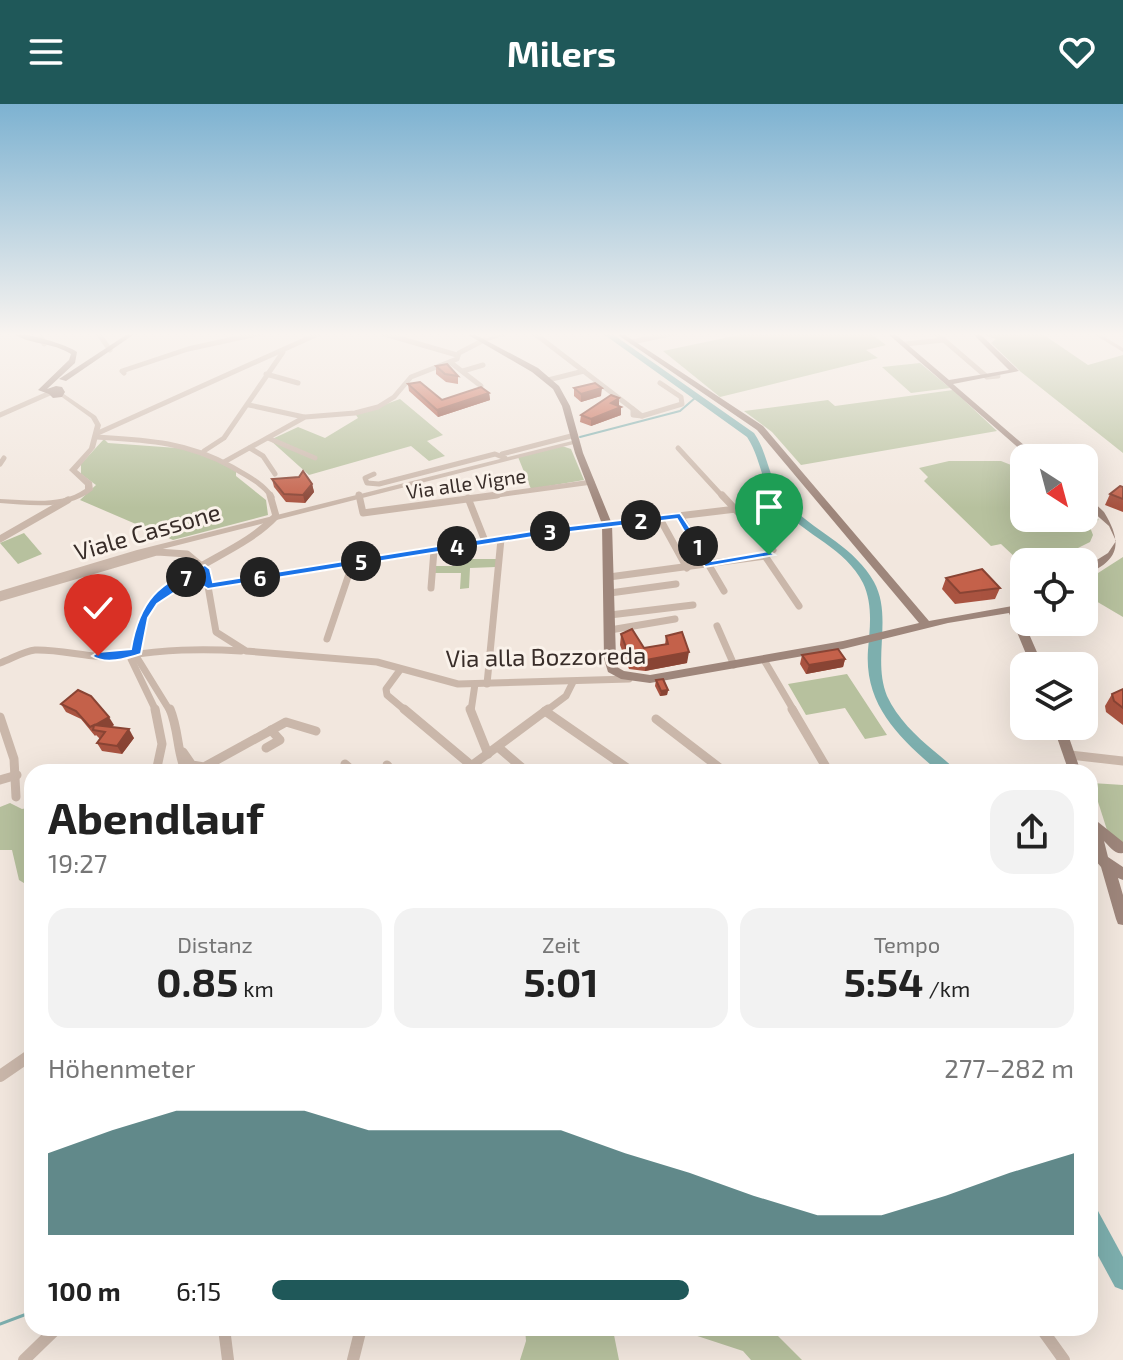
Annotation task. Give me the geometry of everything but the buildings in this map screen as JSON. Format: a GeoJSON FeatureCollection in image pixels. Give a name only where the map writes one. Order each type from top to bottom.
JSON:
{"type":"FeatureCollection","features":[{"type":"Feature","properties":{"kind":"main road"},"geometry":{"type":"LineString","coordinates":[[556,392],[566,406],[607,524],[609,677]]}},
{"type":"Feature","properties":{"kind":"main road"},"geometry":{"type":"LineString","coordinates":[[706,392],[760,428],[926,625]]}},
{"type":"Feature","properties":{"kind":"main road"},"geometry":{"type":"LineString","coordinates":[[961,392],[1019,444]]}},
{"type":"Feature","properties":{"kind":"main road"},"geometry":{"type":"LineString","coordinates":[[1098,511],[1120,535],[1119,547],[1098,562]]}},
{"type":"Feature","properties":{"kind":"main road"},"geometry":{"type":"LineString","coordinates":[[1107,519],[1123,519]]}},
{"type":"Feature","properties":{"kind":"main road","name":"Via alla Bozzoreda"},"geometry":{"type":"LineString","coordinates":[[609,677],[650,679],[764,660],[1010,610]]}},
{"type":"Feature","properties":{"kind":"main road"},"geometry":{"type":"LineString","coordinates":[[1064,740],[1073,764]]}},
{"type":"Feature","properties":{"kind":"main road"},"geometry":{"type":"LineString","coordinates":[[1098,826],[1122,849]]}},
{"type":"Feature","properties":{"kind":"main road"},"geometry":{"type":"LineString","coordinates":[[1098,839],[1123,919]]}},
{"type":"Feature","properties":{"kind":"main road"},"geometry":{"type":"LineString","coordinates":[[1102,852],[1111,847],[1122,849]]}},
{"type":"Feature","properties":{"kind":"main road"},"geometry":{"type":"LineString","coordinates":[[1108,867],[1123,874]]}},
{"type":"Feature","properties":{"kind":"street"},"geometry":{"type":"LineString","coordinates":[[0,415],[55,392],[94,417],[98,435]]}},
{"type":"Feature","properties":{"kind":"street"},"geometry":{"type":"LineString","coordinates":[[0,539],[90,488],[73,470],[98,435],[192,392]]}},
{"type":"Feature","properties":{"kind":"street"},"geometry":{"type":"LineString","coordinates":[[204,451],[224,438],[256,392]]}},
{"type":"Feature","properties":{"kind":"street"},"geometry":{"type":"LineString","coordinates":[[249,405],[305,417],[355,413],[378,407],[399,392]]}},
{"type":"Feature","properties":{"kind":"street"},"geometry":{"type":"LineString","coordinates":[[611,392],[633,409],[633,415],[642,416],[682,404],[681,397],[673,392]]}},
{"type":"Feature","properties":{"kind":"street"},"geometry":{"type":"LineString","coordinates":[[224,462],[305,417]]}},
{"type":"Feature","properties":{"kind":"street"},"geometry":{"type":"LineString","coordinates":[[98,435],[167,441],[204,451],[269,490],[276,516]]}},
{"type":"Feature","properties":{"kind":"street"},"geometry":{"type":"LineString","coordinates":[[268,438],[315,458]]}},
{"type":"Feature","properties":{"kind":"street"},"geometry":{"type":"LineString","coordinates":[[159,764],[159,729],[154,705],[131,659],[136,654],[142,618],[153,602],[182,579],[243,548],[276,516],[575,438]]}},
{"type":"Feature","properties":{"kind":"street"},"geometry":{"type":"LineString","coordinates":[[250,448],[263,456],[275,474]]}},
{"type":"Feature","properties":{"kind":"street"},"geometry":{"type":"LineString","coordinates":[[609,577],[765,556],[774,547],[678,448]]}},
{"type":"Feature","properties":{"kind":"street"},"geometry":{"type":"LineString","coordinates":[[374,474],[367,477],[366,482],[379,484],[504,456]]}},
{"type":"Feature","properties":{"kind":"street","name":"Via alle Vigne"},"geometry":{"type":"LineString","coordinates":[[359,495],[363,513],[592,482]]}},
{"type":"Feature","properties":{"kind":"street"},"geometry":{"type":"LineString","coordinates":[[468,498],[485,541]]}},
{"type":"Feature","properties":{"kind":"street"},"geometry":{"type":"LineString","coordinates":[[0,501],[68,500]]}},
{"type":"Feature","properties":{"kind":"street"},"geometry":{"type":"LineString","coordinates":[[208,586],[485,541],[736,509]]}},
{"type":"Feature","properties":{"kind":"street","name":"Viale Cassone"},"geometry":{"type":"LineString","coordinates":[[0,596],[276,516]]}},
{"type":"Feature","properties":{"kind":"street"},"geometry":{"type":"LineString","coordinates":[[680,516],[724,591]]}},
{"type":"Feature","properties":{"kind":"street"},"geometry":{"type":"LineString","coordinates":[[660,519],[687,568]]}},
{"type":"Feature","properties":{"kind":"street"},"geometry":{"type":"LineString","coordinates":[[487,684],[501,539]]}},
{"type":"Feature","properties":{"kind":"street"},"geometry":{"type":"LineString","coordinates":[[431,588],[434,550]]}},
{"type":"Feature","properties":{"kind":"street"},"geometry":{"type":"LineString","coordinates":[[0,596],[157,552],[187,554],[205,569],[216,632],[246,651]]}},
{"type":"Feature","properties":{"kind":"street"},"geometry":{"type":"LineString","coordinates":[[765,556],[799,606]]}},
{"type":"Feature","properties":{"kind":"street"},"geometry":{"type":"LineString","coordinates":[[327,639],[353,562]]}},
{"type":"Feature","properties":{"kind":"street"},"geometry":{"type":"LineString","coordinates":[[610,593],[642,592],[676,584]]}},
{"type":"Feature","properties":{"kind":"street"},"geometry":{"type":"LineString","coordinates":[[610,615],[693,605]]}},
{"type":"Feature","properties":{"kind":"street"},"geometry":{"type":"LineString","coordinates":[[610,630],[675,619]]}},
{"type":"Feature","properties":{"kind":"street"},"geometry":{"type":"LineString","coordinates":[[717,626],[734,665]]}},
{"type":"Feature","properties":{"kind":"street","name":"Via alla Bozzoreda"},"geometry":{"type":"LineString","coordinates":[[0,663],[32,650],[114,656],[165,653],[185,647],[377,662],[452,683],[573,682],[609,677]]}},
{"type":"Feature","properties":{"kind":"street"},"geometry":{"type":"LineString","coordinates":[[136,654],[174,719],[183,752],[191,764]]}},
{"type":"Feature","properties":{"kind":"street"},"geometry":{"type":"LineString","coordinates":[[764,660],[821,764]]}},
{"type":"Feature","properties":{"kind":"street"},"geometry":{"type":"LineString","coordinates":[[400,670],[386,689],[387,695],[470,764]]}},
{"type":"Feature","properties":{"kind":"street"},"geometry":{"type":"LineString","coordinates":[[475,764],[566,696],[573,682]]}},
{"type":"Feature","properties":{"kind":"street"},"geometry":{"type":"LineString","coordinates":[[475,684],[470,708],[488,754]]}},
{"type":"Feature","properties":{"kind":"street"},"geometry":{"type":"LineString","coordinates":[[545,711],[621,764]]}},
{"type":"Feature","properties":{"kind":"street"},"geometry":{"type":"LineString","coordinates":[[0,717],[17,775],[16,797]]}},
{"type":"Feature","properties":{"kind":"street"},"geometry":{"type":"LineString","coordinates":[[656,719],[715,764]]}},
{"type":"Feature","properties":{"kind":"street"},"geometry":{"type":"LineString","coordinates":[[209,764],[286,722],[316,731]]}},
{"type":"Feature","properties":{"kind":"street"},"geometry":{"type":"LineString","coordinates":[[266,748],[280,740],[271,730]]}},
{"type":"Feature","properties":{"kind":"street"},"geometry":{"type":"LineString","coordinates":[[498,747],[518,764]]}},
{"type":"Feature","properties":{"kind":"street"},"geometry":{"type":"LineString","coordinates":[[182,764],[183,752]]}},
{"type":"Feature","properties":{"kind":"street"},"geometry":{"type":"LineString","coordinates":[[1070,755],[1123,761]]}},
{"type":"Feature","properties":{"kind":"street"},"geometry":{"type":"LineString","coordinates":[[0,780],[17,775]]}},
{"type":"Feature","properties":{"kind":"street"},"geometry":{"type":"LineString","coordinates":[[0,1076],[24,1060]]}},
{"type":"Feature","properties":{"kind":"street"},"geometry":{"type":"LineString","coordinates":[[24,1360],[49,1336]]}},
{"type":"Feature","properties":{"kind":"street"},"geometry":{"type":"LineString","coordinates":[[225,1336],[228,1360]]}},
{"type":"Feature","properties":{"kind":"street"},"geometry":{"type":"LineString","coordinates":[[353,1360],[359,1336]]}},
{"type":"Feature","properties":{"kind":"street"},"geometry":{"type":"LineString","coordinates":[[1047,1336],[1064,1360]]}},
{"type":"Feature","properties":{"kind":"green space"},"geometry":{"type":"Polygon","coordinates":[[[713,392],[742,392],[720,397],[713,392]]]}},
{"type":"Feature","properties":{"kind":"green space"},"geometry":{"type":"Polygon","coordinates":[[[955,392],[997,431],[801,465],[772,432],[744,411],[828,400],[835,406],[955,392]]]}},
{"type":"Feature","properties":{"kind":"green space"},"geometry":{"type":"Polygon","coordinates":[[[1046,392],[1123,392],[1123,453],[1046,392]]]}},
{"type":"Feature","properties":{"kind":"green space"},"geometry":{"type":"Polygon","coordinates":[[[400,399],[443,435],[427,441],[445,456],[429,461],[411,446],[309,475],[270,440],[298,427],[325,438],[358,418],[356,415],[400,399]]]}},
{"type":"Feature","properties":{"kind":"green space"},"geometry":{"type":"Polygon","coordinates":[[[104,439],[108,443],[191,449],[236,469],[236,476],[266,500],[268,515],[173,540],[80,500],[96,485],[81,474],[81,464],[104,439]]]}},
{"type":"Feature","properties":{"kind":"green space"},"geometry":{"type":"Polygon","coordinates":[[[562,446],[571,449],[584,480],[531,489],[518,457],[562,446]]]}},
{"type":"Feature","properties":{"kind":"green space"},"geometry":{"type":"Polygon","coordinates":[[[949,461],[1001,461],[1010,465],[1010,532],[1092,532],[1093,535],[1090,542],[1078,548],[1010,548],[1010,553],[1001,544],[991,546],[924,481],[928,477],[919,468],[949,461]]]}},
{"type":"Feature","properties":{"kind":"green space"},"geometry":{"type":"Polygon","coordinates":[[[24,533],[42,554],[18,564],[0,543],[24,533]]]}},
{"type":"Feature","properties":{"kind":"green space"},"geometry":{"type":"Polygon","coordinates":[[[468,546],[468,559],[497,559],[496,567],[470,568],[469,588],[460,589],[461,573],[435,573],[436,566],[458,566],[460,547],[468,546]]]}},
{"type":"Feature","properties":{"kind":"green space"},"geometry":{"type":"Polygon","coordinates":[[[1123,557],[1123,617],[1098,602],[1098,573],[1123,557]]]}},
{"type":"Feature","properties":{"kind":"green space"},"geometry":{"type":"Polygon","coordinates":[[[847,674],[887,735],[865,739],[845,708],[806,715],[788,684],[847,674]]]}},
{"type":"Feature","properties":{"kind":"green space"},"geometry":{"type":"Polygon","coordinates":[[[1098,783],[1123,785],[1123,844],[1107,830],[1098,802],[1098,783]]]}},
{"type":"Feature","properties":{"kind":"green space"},"geometry":{"type":"Polygon","coordinates":[[[10,803],[24,809],[24,883],[19,880],[12,850],[0,850],[0,807],[10,803]]]}},
{"type":"Feature","properties":{"kind":"green space"},"geometry":{"type":"Polygon","coordinates":[[[526,1336],[614,1336],[619,1360],[520,1360],[526,1336]]]}},
{"type":"Feature","properties":{"kind":"green space"},"geometry":{"type":"Polygon","coordinates":[[[697,1336],[778,1336],[802,1360],[751,1360],[743,1351],[697,1336]]]}},
{"type":"Feature","properties":{"kind":"waterway"},"geometry":{"type":"LineString","coordinates":[[689,392],[751,435],[771,486],[781,502],[803,523],[841,550],[862,572],[870,585],[875,605],[874,664],[881,696],[899,725],[940,764]]}},
{"type":"Feature","properties":{"kind":"waterway"},"geometry":{"type":"LineString","coordinates":[[580,437],[680,411],[695,398]]}},
{"type":"Feature","properties":{"kind":"waterway"},"geometry":{"type":"LineString","coordinates":[[1098,1234],[1123,1279]]}},
{"type":"Feature","properties":{"kind":"waterway"},"geometry":{"type":"LineString","coordinates":[[0,1324],[24,1315]]}},
{"type":"Feature","properties":{"kind":"route"},"geometry":{"type":"LineString","coordinates":[[98,656],[122,656],[137,651],[142,618],[153,602],[182,579],[205,569],[208,586],[545,532],[680,516],[709,565],[769,555]]}}]}
